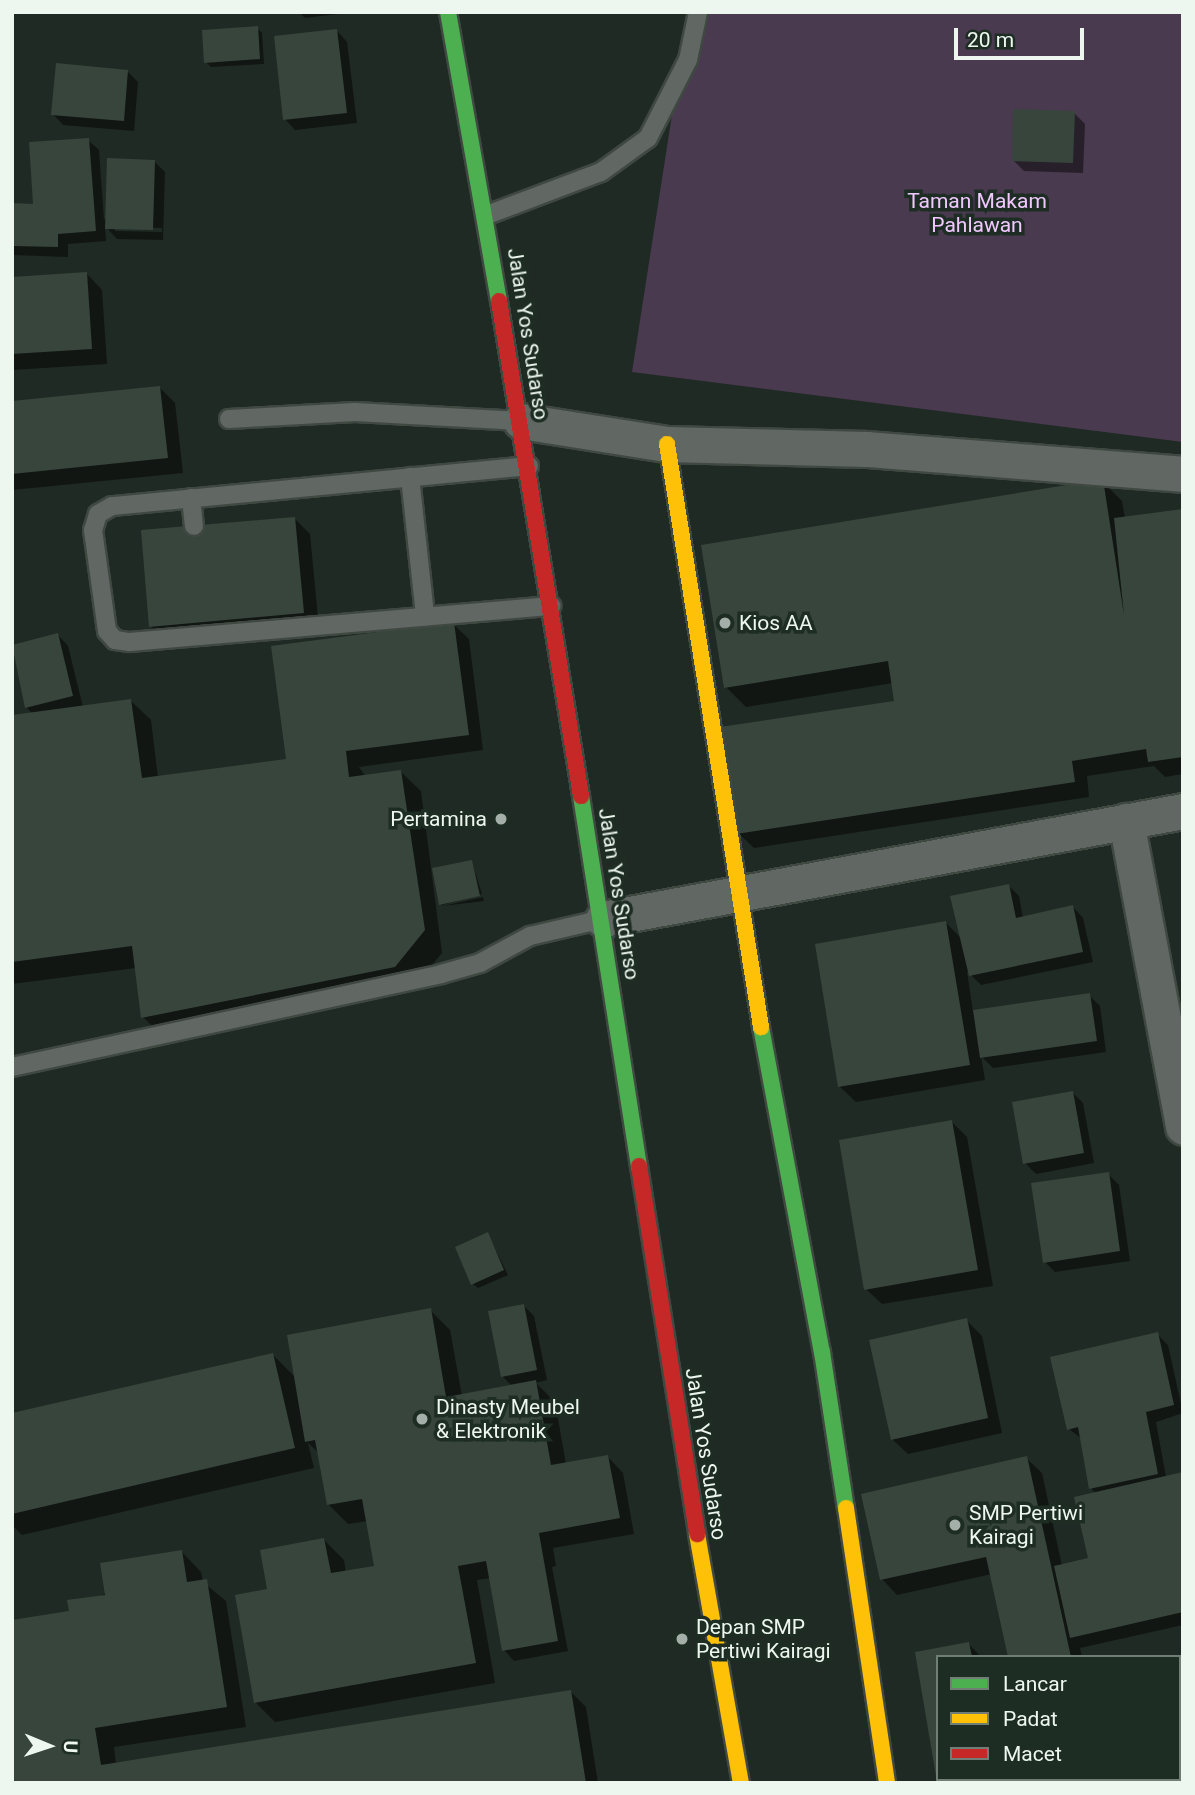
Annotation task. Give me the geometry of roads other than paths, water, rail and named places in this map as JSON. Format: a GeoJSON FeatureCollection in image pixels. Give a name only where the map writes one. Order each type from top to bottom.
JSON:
{"type":"FeatureCollection","features":[{"type":"Feature","properties":{"kind":"main road","name":"Jalan Yos Sudarso"},"geometry":{"type":"LineString","coordinates":[[448,12],[487,215],[603,919],[701,1562],[741,1783]]}},
{"type":"Feature","properties":{"kind":"main road"},"geometry":{"type":"LineString","coordinates":[[667,444],[736,891],[822,1353],[887,1783]]}},
{"type":"Feature","properties":{"kind":"street"},"geometry":{"type":"LineString","coordinates":[[521,421],[667,444],[867,449],[1183,474]]}},
{"type":"Feature","properties":{"kind":"street"},"geometry":{"type":"LineString","coordinates":[[603,919],[736,891],[1183,811]]}},
{"type":"Feature","properties":{"kind":"street"},"geometry":{"type":"LineString","coordinates":[[1126,821],[1183,1127]]}},
{"type":"Feature","properties":{"kind":"lane"},"geometry":{"type":"LineString","coordinates":[[487,215],[601,172],[648,138],[688,60],[698,12]]}},
{"type":"Feature","properties":{"kind":"lane"},"geometry":{"type":"LineString","coordinates":[[229,419],[355,412],[521,421]]}},
{"type":"Feature","properties":{"kind":"lane"},"geometry":{"type":"LineString","coordinates":[[528,466],[111,506],[97,514],[93,530],[107,631],[116,640],[208,629],[551,606]]}},
{"type":"Feature","properties":{"kind":"lane"},"geometry":{"type":"LineString","coordinates":[[410,477],[425,616]]}},
{"type":"Feature","properties":{"kind":"lane"},"geometry":{"type":"LineString","coordinates":[[191,498],[194,526]]}},
{"type":"Feature","properties":{"kind":"lane"},"geometry":{"type":"LineString","coordinates":[[12,1067],[441,974],[480,963],[530,936],[603,919]]}},
{"type":"Feature","properties":{"kind":"place","name":"Kios AA"},"geometry":{"type":"Point","coordinates":[725,623]}},
{"type":"Feature","properties":{"kind":"place","name":"Pertamina"},"geometry":{"type":"Point","coordinates":[501,819]}},
{"type":"Feature","properties":{"kind":"place","name":"Dinasty Meubel & Elektronik"},"geometry":{"type":"Point","coordinates":[422,1419]}},
{"type":"Feature","properties":{"kind":"place","name":"SMP Pertiwi Kairagi"},"geometry":{"type":"Point","coordinates":[955,1525]}},
{"type":"Feature","properties":{"kind":"place","name":"Depan SMP Pertiwi Kairagi"},"geometry":{"type":"Point","coordinates":[682,1639]}},
{"type":"Feature","properties":{"kind":"park label","name":"Taman Makam Pahlawan"},"geometry":{"type":"Point","coordinates":[977,213]}}]}
